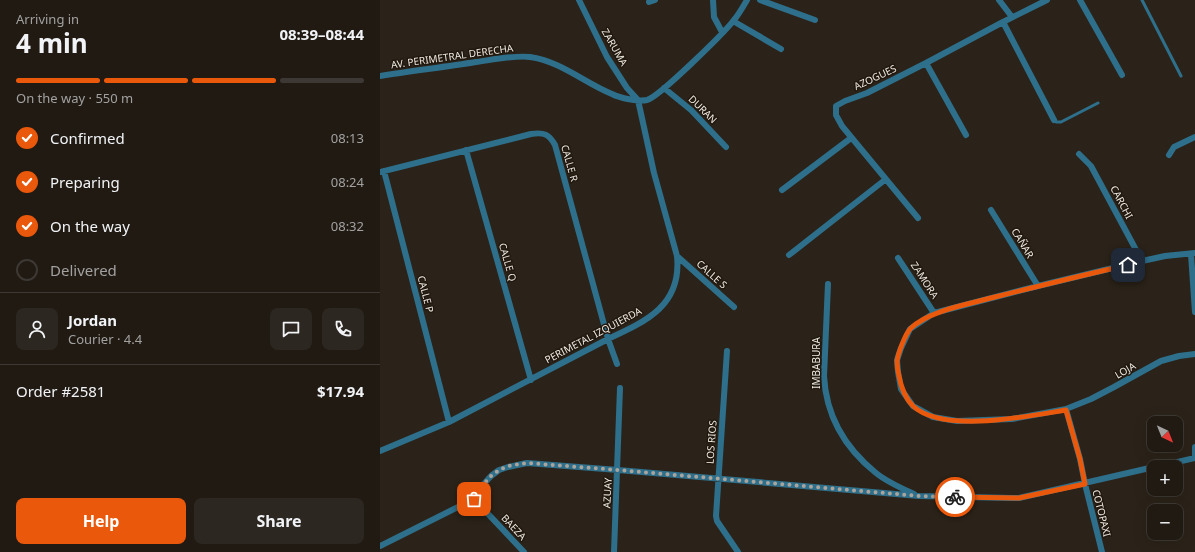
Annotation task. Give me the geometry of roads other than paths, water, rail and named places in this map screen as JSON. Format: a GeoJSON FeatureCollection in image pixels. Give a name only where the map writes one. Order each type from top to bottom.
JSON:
{"type":"FeatureCollection","features":[{"type":"Feature","properties":{"kind":"street","name":"ZARUMA"},"geometry":{"type":"LineString","coordinates":[[579,0],[607,57],[638,100]]}},
{"type":"Feature","properties":{"kind":"street"},"geometry":{"type":"LineString","coordinates":[[713,0],[714,17],[722,32]]}},
{"type":"Feature","properties":{"kind":"street"},"geometry":{"type":"LineString","coordinates":[[638,100],[647,100],[664,88],[733,21],[747,0]]}},
{"type":"Feature","properties":{"kind":"street"},"geometry":{"type":"LineString","coordinates":[[760,0],[815,20]]}},
{"type":"Feature","properties":{"kind":"street"},"geometry":{"type":"LineString","coordinates":[[999,0],[1012,17]]}},
{"type":"Feature","properties":{"kind":"street","name":"AZOGUES"},"geometry":{"type":"LineString","coordinates":[[918,218],[842,126],[836,115],[836,106],[867,93],[1047,0]]}},
{"type":"Feature","properties":{"kind":"street"},"geometry":{"type":"LineString","coordinates":[[1080,0],[1122,75]]}},
{"type":"Feature","properties":{"kind":"street"},"geometry":{"type":"LineString","coordinates":[[733,21],[781,49]]}},
{"type":"Feature","properties":{"kind":"street"},"geometry":{"type":"LineString","coordinates":[[1002,22],[1054,120]]}},
{"type":"Feature","properties":{"kind":"street","name":"AV. PERIMETRAL DERECHA"},"geometry":{"type":"LineString","coordinates":[[380,76],[520,56],[541,59],[552,63],[613,95],[638,100]]}},
{"type":"Feature","properties":{"kind":"street"},"geometry":{"type":"LineString","coordinates":[[926,63],[966,135]]}},
{"type":"Feature","properties":{"kind":"street","name":"DURAN"},"geometry":{"type":"LineString","coordinates":[[664,88],[691,110],[726,147]]}},
{"type":"Feature","properties":{"kind":"street","name":"PERIMETAL IZQUIERDA"},"geometry":{"type":"LineString","coordinates":[[380,451],[449,422],[630,328],[659,310],[670,297],[676,280],[678,266],[677,256],[654,173],[638,100]]}},
{"type":"Feature","properties":{"kind":"street","name":"CALLE R"},"geometry":{"type":"LineString","coordinates":[[382,172],[541,132],[551,138],[555,145],[608,339],[617,364]]}},
{"type":"Feature","properties":{"kind":"street"},"geometry":{"type":"LineString","coordinates":[[1169,155],[1174,147],[1195,137]]}},
{"type":"Feature","properties":{"kind":"street"},"geometry":{"type":"LineString","coordinates":[[782,190],[852,138]]}},
{"type":"Feature","properties":{"kind":"street","name":"CALLE Q"},"geometry":{"type":"LineString","coordinates":[[466,150],[531,380]]}},
{"type":"Feature","properties":{"kind":"street","name":"CARCHI"},"geometry":{"type":"LineString","coordinates":[[1080,154],[1091,166],[1142,261]]}},
{"type":"Feature","properties":{"kind":"street","name":"CALLE P"},"geometry":{"type":"LineString","coordinates":[[382,172],[449,422]]}},
{"type":"Feature","properties":{"kind":"street"},"geometry":{"type":"LineString","coordinates":[[789,255],[886,178]]}},
{"type":"Feature","properties":{"kind":"street","name":"CAÑAR"},"geometry":{"type":"LineString","coordinates":[[991,210],[1038,286]]}},
{"type":"Feature","properties":{"kind":"street"},"geometry":{"type":"LineString","coordinates":[[1193,254],[1195,312]]}},
{"type":"Feature","properties":{"kind":"street","name":"LOJA"},"geometry":{"type":"LineString","coordinates":[[1193,254],[1165,256],[1142,261],[934,313],[910,329],[897,360],[901,389],[913,406],[932,417],[957,421],[1012,419],[1066,410],[1091,399],[1161,361],[1179,356],[1195,354]]}},
{"type":"Feature","properties":{"kind":"street","name":"CALLE S"},"geometry":{"type":"LineString","coordinates":[[677,256],[734,307]]}},
{"type":"Feature","properties":{"kind":"street","name":"ZAMORA"},"geometry":{"type":"LineString","coordinates":[[898,258],[934,313]]}},
{"type":"Feature","properties":{"kind":"street","name":"IMBABURA"},"geometry":{"type":"LineString","coordinates":[[828,284],[824,376],[825,388],[832,416],[847,442],[857,455],[877,474],[897,486],[919,496]]}},
{"type":"Feature","properties":{"kind":"street","name":"LOS RIOS"},"geometry":{"type":"LineString","coordinates":[[727,351],[716,516],[717,520],[738,552]]}},
{"type":"Feature","properties":{"kind":"street","name":"AZUAY"},"geometry":{"type":"LineString","coordinates":[[614,552],[620,388]]}},
{"type":"Feature","properties":{"kind":"street","name":"COTOPAXI"},"geometry":{"type":"LineString","coordinates":[[1066,410],[1080,459],[1102,552]]}},
{"type":"Feature","properties":{"kind":"street"},"geometry":{"type":"LineString","coordinates":[[1183,461],[1195,458],[1195,447]]}},
{"type":"Feature","properties":{"kind":"street"},"geometry":{"type":"LineString","coordinates":[[380,546],[474,499],[481,487],[499,470],[508,466],[527,463],[919,496],[1019,498],[1147,469]]}},
{"type":"Feature","properties":{"kind":"street","name":"BAEZA"},"geometry":{"type":"LineString","coordinates":[[474,499],[524,552]]}},
{"type":"Feature","properties":{"kind":"lane"},"geometry":{"type":"LineString","coordinates":[[1142,0],[1181,76]]}},
{"type":"Feature","properties":{"kind":"lane"},"geometry":{"type":"LineString","coordinates":[[1054,120],[1056,122],[1060,122],[1098,103]]}}]}
